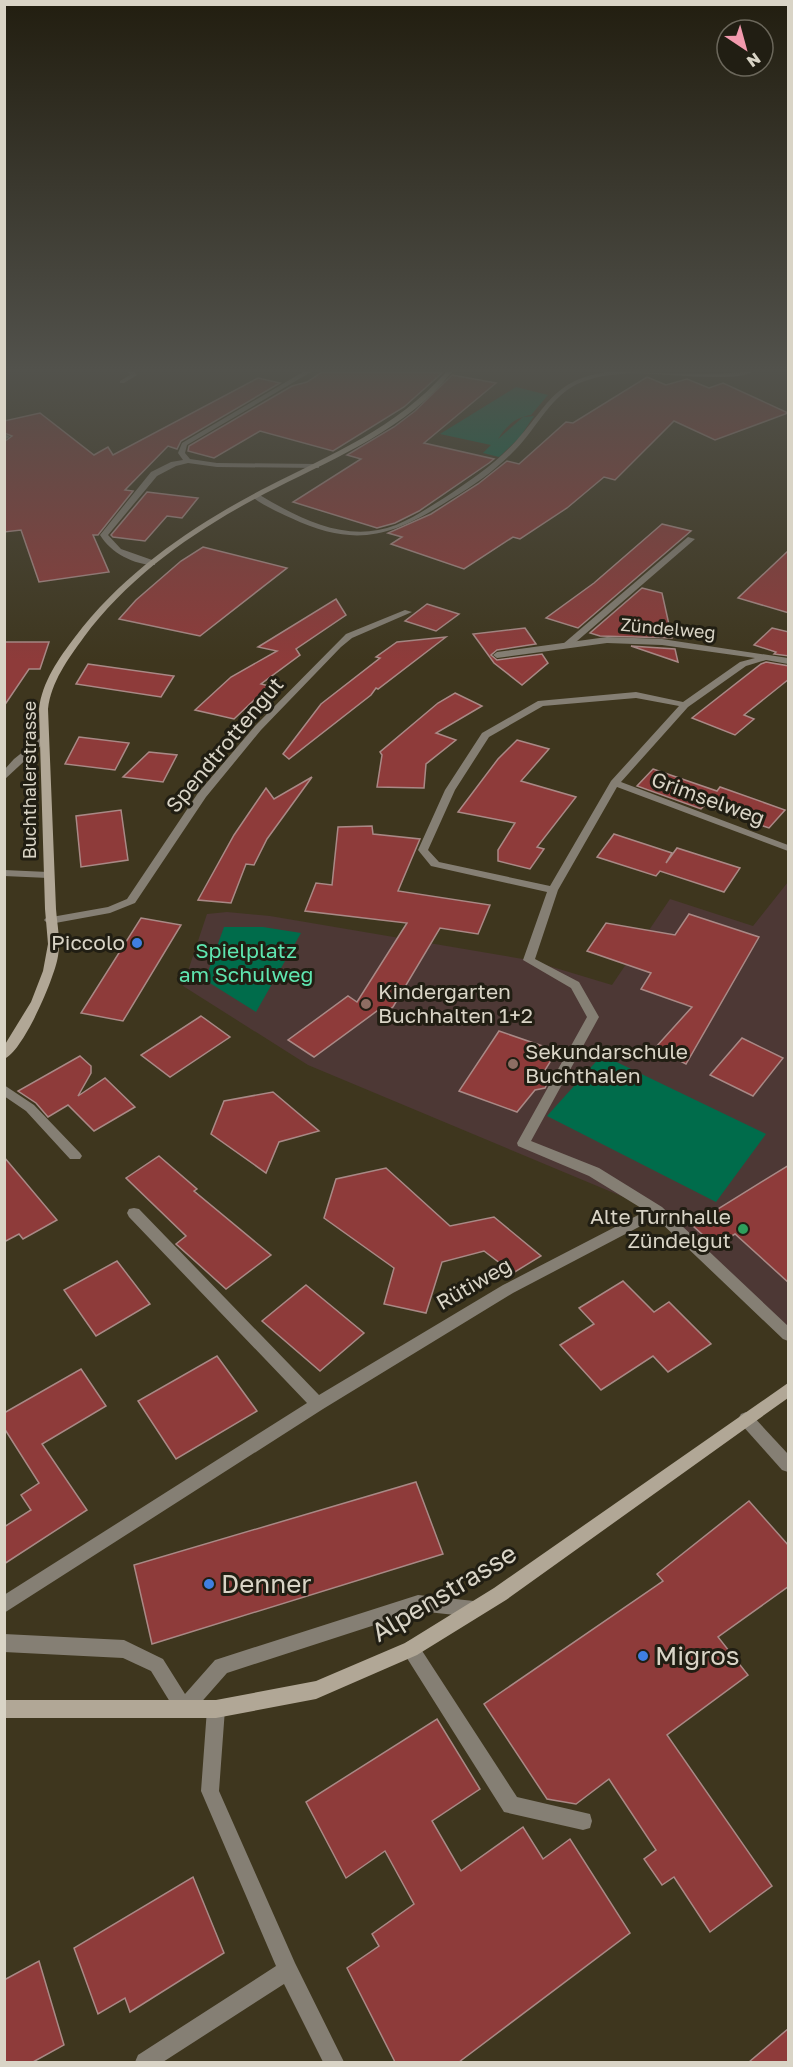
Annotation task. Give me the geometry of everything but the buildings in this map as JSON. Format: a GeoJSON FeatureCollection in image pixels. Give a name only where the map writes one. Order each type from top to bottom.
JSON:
{"type":"FeatureCollection","features":[{"type":"Feature","properties":{"kind":"street"},"geometry":{"type":"LineString","coordinates":[[152,563],[110,547],[104,535],[154,474],[165,468]]}},
{"type":"Feature","properties":{"kind":"street","name":"Buchthalerstrasse"},"geometry":{"type":"LineString","coordinates":[[4,1055],[34,1007],[52,960],[54,944],[50,920],[48,876],[45,696],[70,651],[115,597],[152,563],[205,526],[255,496],[311,468]]}},
{"type":"Feature","properties":{"kind":"street"},"geometry":{"type":"LineString","coordinates":[[255,496],[290,517],[322,529],[370,534],[392,529],[420,517],[470,485],[489,468]]}},
{"type":"Feature","properties":{"kind":"street","name":"Zündelweg"},"geometry":{"type":"LineString","coordinates":[[566,646],[691,538]]}},
{"type":"Feature","properties":{"kind":"street","name":"Spendtrottengut"},"geometry":{"type":"LineString","coordinates":[[50,920],[110,910],[131,901],[202,795],[258,728],[349,636],[408,612]]}},
{"type":"Feature","properties":{"kind":"street","name":"Zündelweg"},"geometry":{"type":"LineString","coordinates":[[497,655],[607,640],[662,642],[789,661]]}},
{"type":"Feature","properties":{"kind":"street"},"geometry":{"type":"LineString","coordinates":[[766,657],[743,664],[685,705],[614,783],[553,890],[529,960],[575,985],[593,1017],[523,1143],[594,1172],[657,1211],[789,1335]]}},
{"type":"Feature","properties":{"kind":"street"},"geometry":{"type":"LineString","coordinates":[[553,890],[435,864],[423,850],[450,790],[485,735],[541,703],[636,695],[685,705]]}},
{"type":"Feature","properties":{"kind":"street"},"geometry":{"type":"LineString","coordinates":[[4,777],[17,761],[44,738]]}},
{"type":"Feature","properties":{"kind":"street","name":"Grimselweg"},"geometry":{"type":"LineString","coordinates":[[614,783],[789,848]]}},
{"type":"Feature","properties":{"kind":"street"},"geometry":{"type":"LineString","coordinates":[[4,873],[48,876]]}},
{"type":"Feature","properties":{"kind":"street"},"geometry":{"type":"LineString","coordinates":[[4,1089],[30,1108],[75,1156]]}},
{"type":"Feature","properties":{"kind":"street","name":"Rütiweg"},"geometry":{"type":"LineString","coordinates":[[4,1605],[318,1404],[508,1289],[657,1211]]}},
{"type":"Feature","properties":{"kind":"street"},"geometry":{"type":"LineString","coordinates":[[134,1214],[318,1404]]}},
{"type":"Feature","properties":{"kind":"street","name":"Alpenstrasse"},"geometry":{"type":"LineString","coordinates":[[4,1708],[216,1709],[316,1690],[411,1649],[509,1587],[789,1390]]}},
{"type":"Feature","properties":{"kind":"street"},"geometry":{"type":"LineString","coordinates":[[746,1419],[789,1465]]}},
{"type":"Feature","properties":{"kind":"street"},"geometry":{"type":"LineString","coordinates":[[4,1643],[124,1649],[157,1665],[184,1709],[221,1666],[418,1603],[474,1609]]}},
{"type":"Feature","properties":{"kind":"street"},"geometry":{"type":"LineString","coordinates":[[411,1649],[511,1805],[584,1821]]}},
{"type":"Feature","properties":{"kind":"street"},"geometry":{"type":"LineString","coordinates":[[216,1709],[210,1791],[288,1971],[334,2062]]}},
{"type":"Feature","properties":{"kind":"street"},"geometry":{"type":"LineString","coordinates":[[145,2062],[288,1971]]}},
{"type":"Feature","properties":{"kind":"shaded area"},"geometry":{"type":"Polygon","coordinates":[[[788,882],[788,1335],[657,1211],[308,1065],[183,986],[207,914],[227,912],[270,916],[529,960],[612,985],[670,899],[753,926],[788,882]]]}},
{"type":"Feature","properties":{"kind":"green space","name":"Spielplatz am Schulweg"},"geometry":{"type":"Polygon","coordinates":[[[224,927],[263,927],[301,933],[256,1012],[205,980],[224,927]]]}},
{"type":"Feature","properties":{"kind":"green space"},"geometry":{"type":"Polygon","coordinates":[[[602,1055],[766,1134],[716,1202],[547,1116],[602,1055]]]}},
{"type":"Feature","properties":{"kind":"place","name":"Piccolo"},"geometry":{"type":"Point","coordinates":[137,943]}},
{"type":"Feature","properties":{"kind":"place","name":"Kindergarten Buchhalten 1+2"},"geometry":{"type":"Point","coordinates":[366,1004]}},
{"type":"Feature","properties":{"kind":"place","name":"Sekundarschule Buchthalen"},"geometry":{"type":"Point","coordinates":[513,1064]}},
{"type":"Feature","properties":{"kind":"place","name":"Alte Turnhalle Zündelgut"},"geometry":{"type":"Point","coordinates":[743,1229]}},
{"type":"Feature","properties":{"kind":"place","name":"Denner"},"geometry":{"type":"Point","coordinates":[209,1584]}},
{"type":"Feature","properties":{"kind":"place","name":"Migros"},"geometry":{"type":"Point","coordinates":[643,1656]}}]}
